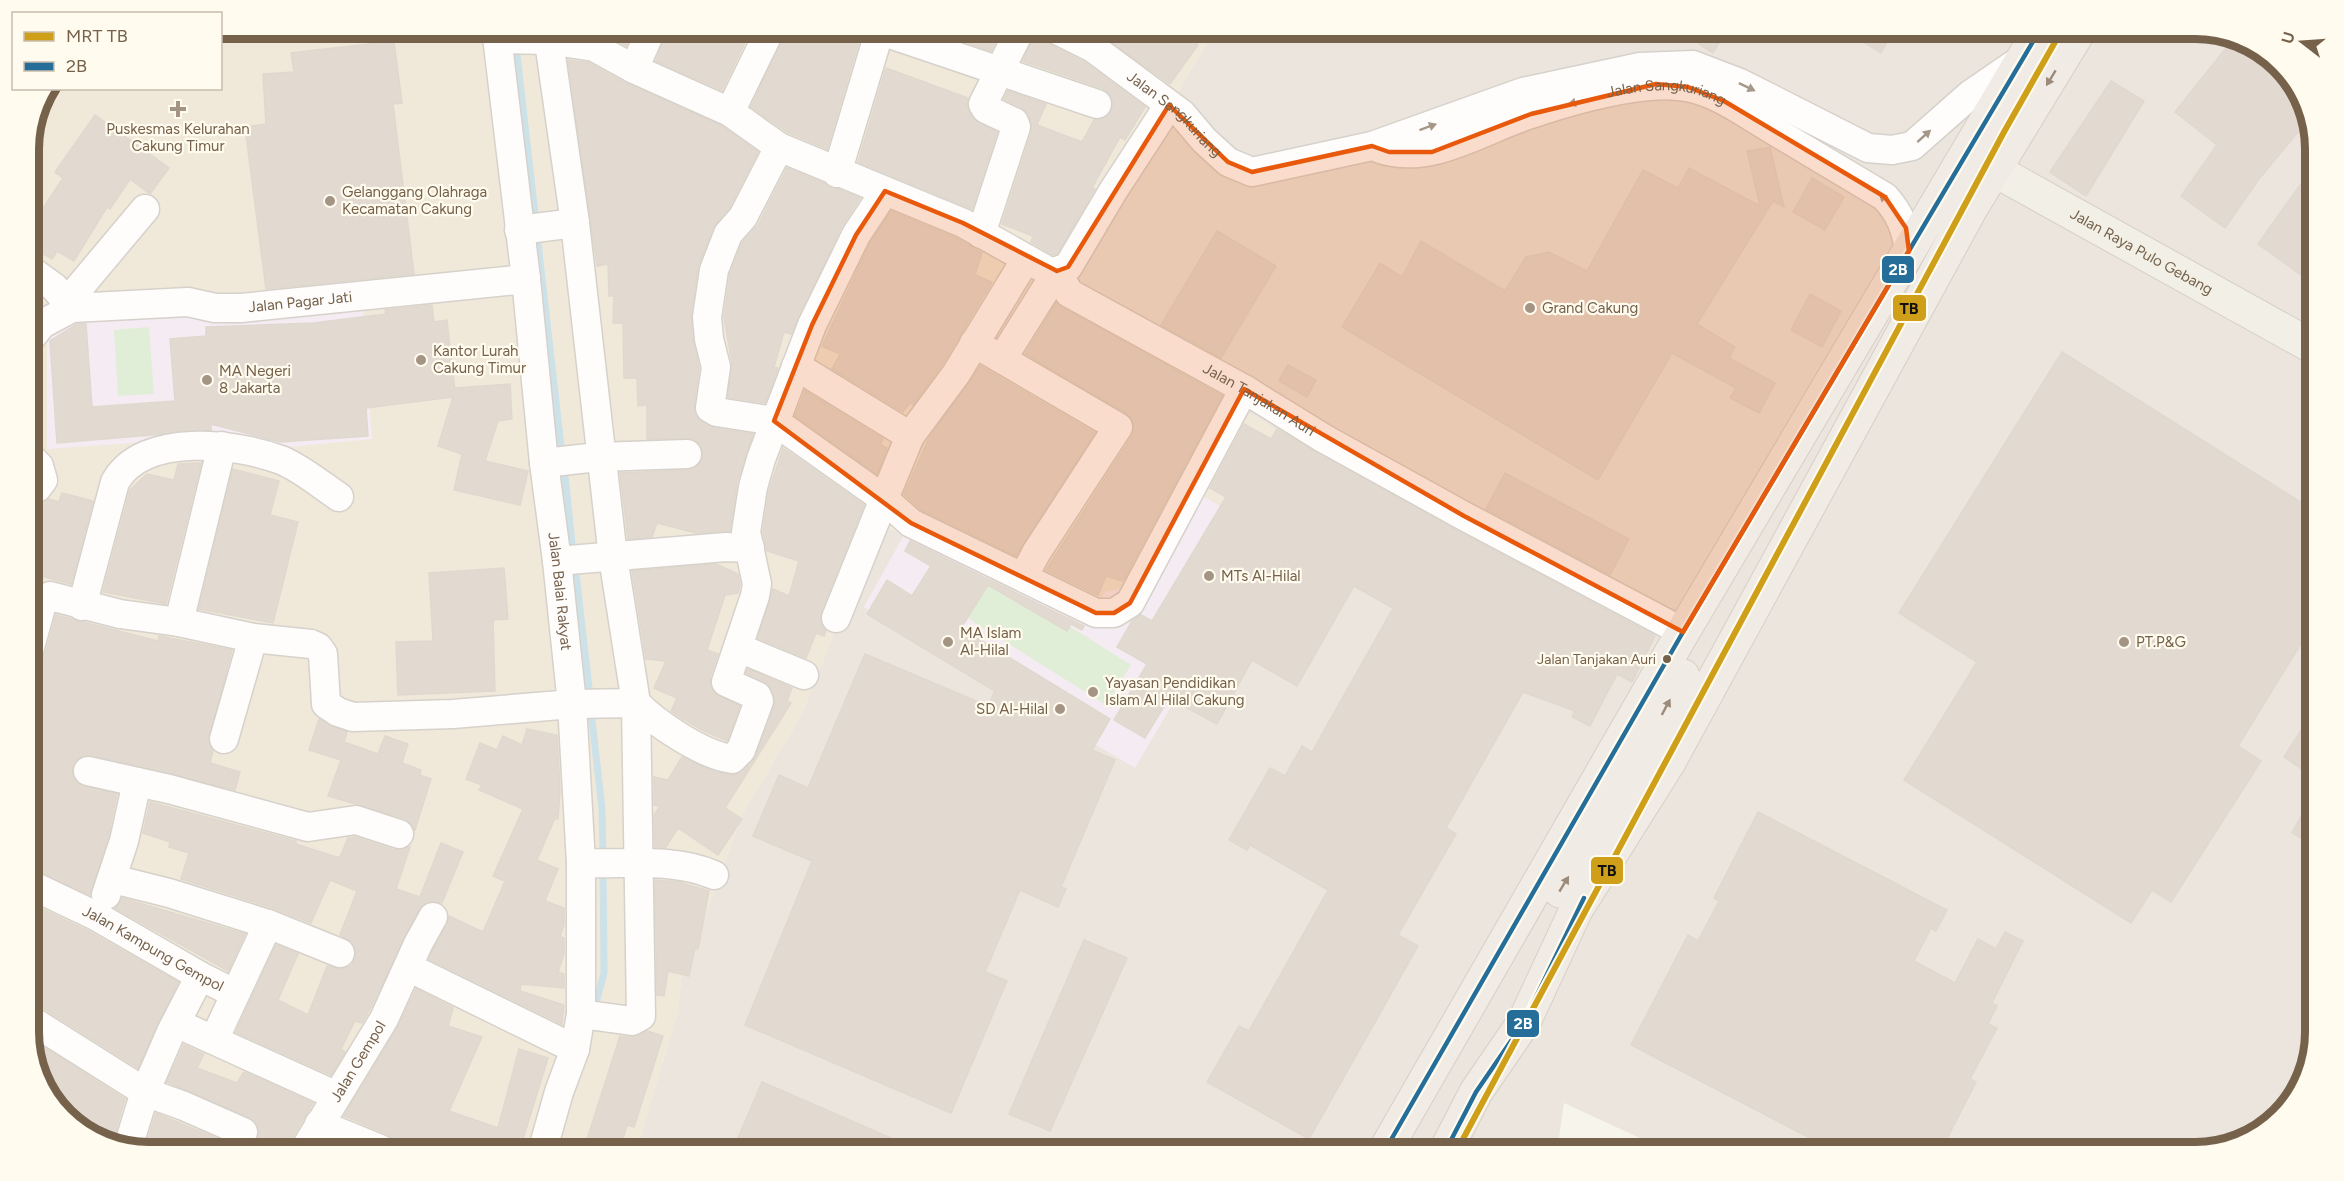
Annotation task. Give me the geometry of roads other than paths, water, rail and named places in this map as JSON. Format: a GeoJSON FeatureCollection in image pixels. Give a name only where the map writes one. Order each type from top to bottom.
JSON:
{"type":"FeatureCollection","features":[{"type":"Feature","properties":{"kind":"highway"},"geometry":{"type":"LineString","coordinates":[[1450,1142],[1476,1092],[1524,1022],[1576,910],[1669,762],[1964,221],[1980,163],[2035,39]]}},
{"type":"Feature","properties":{"kind":"highway"},"geometry":{"type":"LineString","coordinates":[[1390,1142],[1683,632],[1909,251],[1980,163],[2073,39]]}},
{"type":"Feature","properties":{"kind":"highway"},"geometry":{"type":"LineString","coordinates":[[1414,1142],[1638,759],[1749,550],[1798,438]]}},
{"type":"Feature","properties":{"kind":"main road","name":"Jalan Raya Pulo Gebang"},"geometry":{"type":"LineString","coordinates":[[1980,163],[2305,342]]}},
{"type":"Feature","properties":{"kind":"street","name":"Jalan Balai Rakyat"},"geometry":{"type":"LineString","coordinates":[[523,39],[526,279],[565,560],[579,704],[589,863],[585,1014],[545,1142]]}},
{"type":"Feature","properties":{"kind":"street"},"geometry":{"type":"LineString","coordinates":[[524,39],[572,224],[601,458],[608,556],[628,703],[641,1016],[632,1021],[585,1014]]}},
{"type":"Feature","properties":{"kind":"street"},"geometry":{"type":"LineString","coordinates":[[595,39],[634,69],[730,112],[779,147],[929,208],[1026,260],[1057,271]]}},
{"type":"Feature","properties":{"kind":"street"},"geometry":{"type":"LineString","coordinates":[[634,69],[647,39]]}},
{"type":"Feature","properties":{"kind":"street"},"geometry":{"type":"LineString","coordinates":[[730,112],[766,39]]}},
{"type":"Feature","properties":{"kind":"street"},"geometry":{"type":"LineString","coordinates":[[837,172],[877,39]]}},
{"type":"Feature","properties":{"kind":"street"},"geometry":{"type":"LineString","coordinates":[[906,39],[1097,104]]}},
{"type":"Feature","properties":{"kind":"street"},"geometry":{"type":"LineString","coordinates":[[981,234],[1016,127],[1014,122],[986,109],[983,104],[1016,39]]}},
{"type":"Feature","properties":{"kind":"street","name":"Jalan Sangkuriang"},"geometry":{"type":"LineString","coordinates":[[1093,39],[1182,114],[1204,140],[1228,162],[1252,172],[1372,146],[1389,152],[1432,152],[1531,114],[1581,100],[1691,76],[1724,101],[1885,197],[1897,211],[1906,228],[1909,251]]}},
{"type":"Feature","properties":{"kind":"street"},"geometry":{"type":"LineString","coordinates":[[1691,76],[1740,83],[1868,148],[1892,150],[1912,146],[1978,89],[2025,57]]}},
{"type":"Feature","properties":{"kind":"street"},"geometry":{"type":"LineString","coordinates":[[1002,358],[1057,271],[1068,267],[1113,191],[1169,105]]}},
{"type":"Feature","properties":{"kind":"street"},"geometry":{"type":"LineString","coordinates":[[779,147],[743,217],[728,234],[714,270],[707,317],[708,339],[716,367],[710,408],[717,412],[774,421],[884,499],[912,523],[1096,613],[1114,613],[1130,603],[1244,389]]}},
{"type":"Feature","properties":{"kind":"street"},"geometry":{"type":"LineString","coordinates":[[39,618],[45,598],[50,596],[82,606],[180,622],[253,638],[318,647],[322,654],[326,704],[338,712],[353,717],[453,714],[579,704],[628,703],[692,742],[722,758],[732,759],[741,750],[759,701],[757,696],[726,682],[753,605],[757,584],[746,532],[753,487],[774,421],[790,388],[812,325],[856,235],[885,191]]}},
{"type":"Feature","properties":{"kind":"street"},"geometry":{"type":"LineString","coordinates":[[39,328],[70,305],[145,209]]}},
{"type":"Feature","properties":{"kind":"street"},"geometry":{"type":"LineString","coordinates":[[525,229],[572,224]]}},
{"type":"Feature","properties":{"kind":"street"},"geometry":{"type":"LineString","coordinates":[[836,618],[910,436],[956,374],[1026,260]]}},
{"type":"Feature","properties":{"kind":"street","name":"Jalan Tanjakan Auri"},"geometry":{"type":"LineString","coordinates":[[1057,271],[1069,293],[1244,389],[1323,438],[1464,516],[1683,632]]}},
{"type":"Feature","properties":{"kind":"street"},"geometry":{"type":"LineString","coordinates":[[39,276],[54,287],[70,305]]}},
{"type":"Feature","properties":{"kind":"street","name":"Jalan Pagar Jati"},"geometry":{"type":"LineString","coordinates":[[70,305],[188,302],[215,308],[241,308],[526,279]]}},
{"type":"Feature","properties":{"kind":"street"},"geometry":{"type":"LineString","coordinates":[[975,343],[1119,429],[1036,553],[1024,576]]}},
{"type":"Feature","properties":{"kind":"street"},"geometry":{"type":"LineString","coordinates":[[796,366],[910,436]]}},
{"type":"Feature","properties":{"kind":"street"},"geometry":{"type":"LineString","coordinates":[[82,606],[110,501],[121,472],[133,463],[157,453],[194,445],[222,446],[282,460],[339,497]]}},
{"type":"Feature","properties":{"kind":"street"},"geometry":{"type":"LineString","coordinates":[[180,622],[222,446]]}},
{"type":"Feature","properties":{"kind":"street"},"geometry":{"type":"LineString","coordinates":[[552,463],[687,454]]}},
{"type":"Feature","properties":{"kind":"street"},"geometry":{"type":"LineString","coordinates":[[39,466],[43,480],[39,486]]}},
{"type":"Feature","properties":{"kind":"street"},"geometry":{"type":"LineString","coordinates":[[565,560],[726,547],[750,548]]}},
{"type":"Feature","properties":{"kind":"street"},"geometry":{"type":"LineString","coordinates":[[224,739],[253,638]]}},
{"type":"Feature","properties":{"kind":"street"},"geometry":{"type":"LineString","coordinates":[[739,648],[804,675]]}},
{"type":"Feature","properties":{"kind":"street"},"geometry":{"type":"LineString","coordinates":[[88,771],[308,827],[356,820],[399,834]]}},
{"type":"Feature","properties":{"kind":"street"},"geometry":{"type":"LineString","coordinates":[[96,916],[113,879],[137,782]]}},
{"type":"Feature","properties":{"kind":"street"},"geometry":{"type":"LineString","coordinates":[[589,863],[666,863],[714,874]]}},
{"type":"Feature","properties":{"kind":"street"},"geometry":{"type":"LineString","coordinates":[[113,879],[169,892],[268,924],[340,953]]}},
{"type":"Feature","properties":{"kind":"street","name":"Jalan Kampung Gempol"},"geometry":{"type":"LineString","coordinates":[[39,889],[96,916],[234,993],[268,924]]}},
{"type":"Feature","properties":{"kind":"street","name":"Jalan Gempol"},"geometry":{"type":"LineString","coordinates":[[309,1142],[384,1020],[433,918]]}},
{"type":"Feature","properties":{"kind":"street"},"geometry":{"type":"LineString","coordinates":[[408,967],[575,1049]]}},
{"type":"Feature","properties":{"kind":"street"},"geometry":{"type":"LineString","coordinates":[[130,1140],[145,1092],[200,976]]}},
{"type":"Feature","properties":{"kind":"street"},"geometry":{"type":"LineString","coordinates":[[214,1040],[234,993]]}},
{"type":"Feature","properties":{"kind":"street"},"geometry":{"type":"LineString","coordinates":[[176,1023],[337,1096]]}},
{"type":"Feature","properties":{"kind":"street"},"geometry":{"type":"LineString","coordinates":[[39,1026],[145,1092],[243,1132]]}},
{"type":"Feature","properties":{"kind":"street"},"geometry":{"type":"LineString","coordinates":[[319,1124],[363,1142]]}},
{"type":"Feature","properties":{"kind":"waterway"},"geometry":{"type":"LineString","coordinates":[[516,46],[536,223]]}},
{"type":"Feature","properties":{"kind":"waterway"},"geometry":{"type":"LineString","coordinates":[[537,234],[562,455]]}},
{"type":"Feature","properties":{"kind":"waterway"},"geometry":{"type":"LineString","coordinates":[[564,466],[573,554]]}},
{"type":"Feature","properties":{"kind":"waterway"},"geometry":{"type":"LineString","coordinates":[[575,565],[590,697]]}},
{"type":"Feature","properties":{"kind":"waterway"},"geometry":{"type":"LineString","coordinates":[[591,711],[602,809],[603,858]]}},
{"type":"Feature","properties":{"kind":"waterway"},"geometry":{"type":"LineString","coordinates":[[594,1010],[604,973],[603,869]]}},
{"type":"Feature","properties":{"kind":"metro line","name":"TB"},"geometry":{"type":"LineString","coordinates":[[1461,1142],[2004,132],[2057,39]]}},
{"type":"Feature","properties":{"kind":"place","name":"Puskesmas Kelurahan Cakung Timur"},"geometry":{"type":"Point","coordinates":[178,109]}},
{"type":"Feature","properties":{"kind":"place","name":"Gelanggang Olahraga Kecamatan Cakung"},"geometry":{"type":"Point","coordinates":[330,201]}},
{"type":"Feature","properties":{"kind":"place","name":"Grand Cakung"},"geometry":{"type":"Point","coordinates":[1530,308]}},
{"type":"Feature","properties":{"kind":"place","name":"Kantor Lurah Cakung Timur"},"geometry":{"type":"Point","coordinates":[421,360]}},
{"type":"Feature","properties":{"kind":"place","name":"MA Negeri 8 Jakarta"},"geometry":{"type":"Point","coordinates":[207,380]}},
{"type":"Feature","properties":{"kind":"place","name":"MTs Al-Hilal"},"geometry":{"type":"Point","coordinates":[1209,576]}},
{"type":"Feature","properties":{"kind":"place","name":"MA Islam Al-Hilal"},"geometry":{"type":"Point","coordinates":[948,642]}},
{"type":"Feature","properties":{"kind":"place","name":"PT.P&G"},"geometry":{"type":"Point","coordinates":[2124,642]}},
{"type":"Feature","properties":{"kind":"place","name":"Jalan Tanjakan Auri"},"geometry":{"type":"Point","coordinates":[1667,659]}},
{"type":"Feature","properties":{"kind":"place","name":"Yayasan Pendidikan Islam Al Hilal Cakung"},"geometry":{"type":"Point","coordinates":[1093,692]}},
{"type":"Feature","properties":{"kind":"place","name":"SD Al-Hilal"},"geometry":{"type":"Point","coordinates":[1060,709]}}]}
